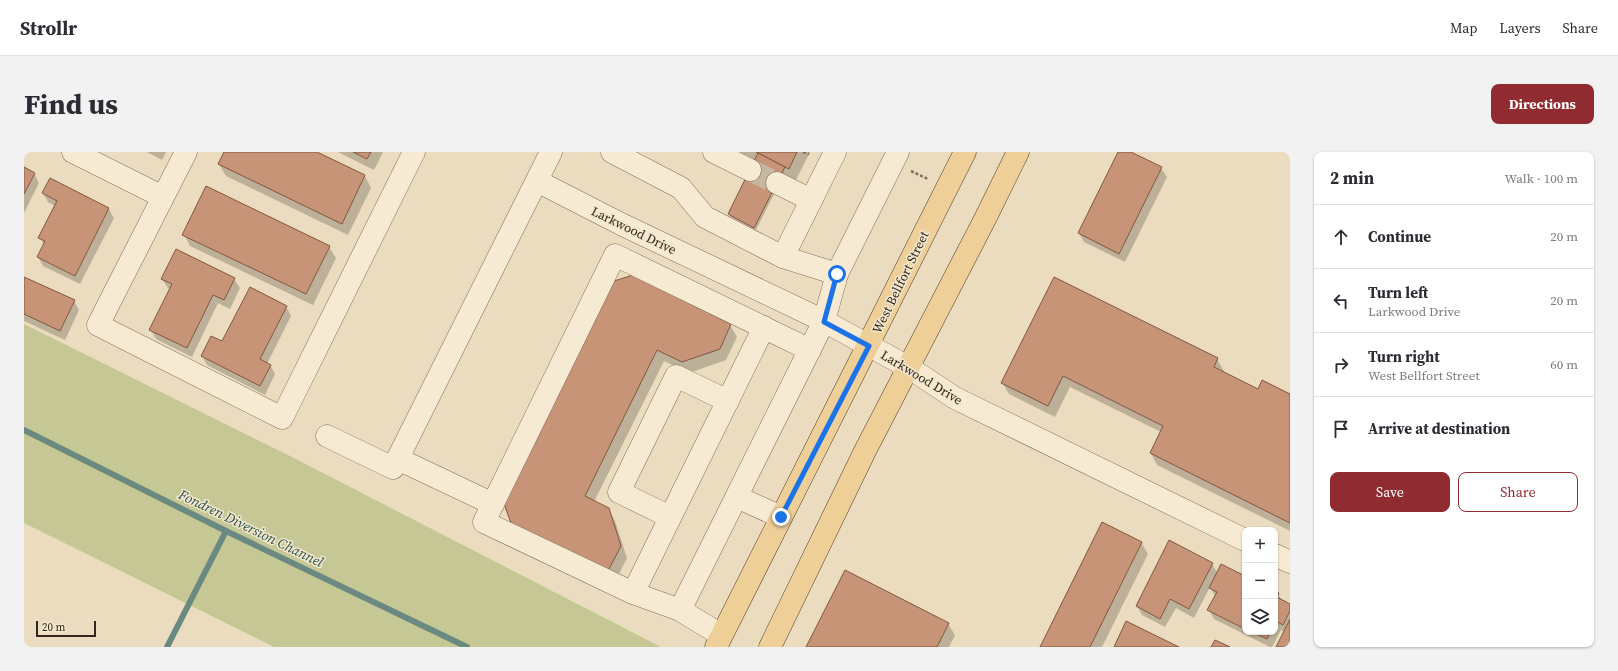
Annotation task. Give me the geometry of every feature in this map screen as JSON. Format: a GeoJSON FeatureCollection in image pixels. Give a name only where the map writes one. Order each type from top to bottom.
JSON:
{"type":"FeatureCollection","features":[{"type":"Feature","properties":{"kind":"main road","name":"West Bellfort Street"},"geometry":{"type":"LineString","coordinates":[[718,641],[869,346],[965,152]]}},
{"type":"Feature","properties":{"kind":"main road"},"geometry":{"type":"LineString","coordinates":[[770,647],[821,540],[1018,152]]}},
{"type":"Feature","properties":{"kind":"street"},"geometry":{"type":"LineString","coordinates":[[73,152],[163,197]]}},
{"type":"Feature","properties":{"kind":"street"},"geometry":{"type":"LineString","coordinates":[[186,152],[98,326],[282,418],[414,152]]}},
{"type":"Feature","properties":{"kind":"street"},"geometry":{"type":"LineString","coordinates":[[327,436],[393,468],[552,152]]}},
{"type":"Feature","properties":{"kind":"street"},"geometry":{"type":"LineString","coordinates":[[612,152],[643,159],[682,188],[705,217],[784,257],[837,274]]}},
{"type":"Feature","properties":{"kind":"street"},"geometry":{"type":"LineString","coordinates":[[714,152],[750,170]]}},
{"type":"Feature","properties":{"kind":"street"},"geometry":{"type":"LineString","coordinates":[[784,257],[835,152]]}},
{"type":"Feature","properties":{"kind":"street"},"geometry":{"type":"LineString","coordinates":[[680,610],[824,322],[837,274],[903,161]]}},
{"type":"Feature","properties":{"kind":"street","name":"Larkwood Drive"},"geometry":{"type":"LineString","coordinates":[[537,180],[621,224],[824,322],[908,367],[955,398],[1242,539]]}},
{"type":"Feature","properties":{"kind":"street"},"geometry":{"type":"LineString","coordinates":[[777,183],[811,200]]}},
{"type":"Feature","properties":{"kind":"street"},"geometry":{"type":"LineString","coordinates":[[718,641],[680,610],[632,593],[484,522],[615,256],[810,350]]}},
{"type":"Feature","properties":{"kind":"street"},"geometry":{"type":"LineString","coordinates":[[632,593],[764,327]]}},
{"type":"Feature","properties":{"kind":"street"},"geometry":{"type":"LineString","coordinates":[[670,517],[619,492],[676,376],[728,401]]}},
{"type":"Feature","properties":{"kind":"street"},"geometry":{"type":"LineString","coordinates":[[398,459],[493,504]]}},
{"type":"Feature","properties":{"kind":"street"},"geometry":{"type":"LineString","coordinates":[[737,497],[781,517]]}},
{"type":"Feature","properties":{"kind":"street"},"geometry":{"type":"LineString","coordinates":[[1278,556],[1290,562]]}},
{"type":"Feature","properties":{"kind":"path"},"geometry":{"type":"LineString","coordinates":[[803,152],[809,155]]}},
{"type":"Feature","properties":{"kind":"path"},"geometry":{"type":"LineString","coordinates":[[903,161],[928,179]]}},
{"type":"Feature","properties":{"kind":"green space"},"geometry":{"type":"Polygon","coordinates":[[[24,324],[290,456],[661,647],[274,647],[24,523],[24,324]]]}},
{"type":"Feature","properties":{"kind":"building"},"geometry":{"type":"Polygon","coordinates":[[[224,152],[317,152],[365,175],[342,224],[218,164],[224,152]]]}},
{"type":"Feature","properties":{"kind":"building"},"geometry":{"type":"Polygon","coordinates":[[[353,152],[371,152],[367,159],[353,152]]]}},
{"type":"Feature","properties":{"kind":"building"},"geometry":{"type":"Polygon","coordinates":[[[756,152],[797,152],[789,169],[756,152]]]}},
{"type":"Feature","properties":{"kind":"building"},"geometry":{"type":"Polygon","coordinates":[[[1118,152],[1131,152],[1162,167],[1119,254],[1078,233],[1118,152]]]}},
{"type":"Feature","properties":{"kind":"building"},"geometry":{"type":"Polygon","coordinates":[[[758,153],[785,167],[754,228],[728,214],[758,153]]]}},
{"type":"Feature","properties":{"kind":"building"},"geometry":{"type":"Polygon","coordinates":[[[24,167],[35,173],[24,194],[24,167]]]}},
{"type":"Feature","properties":{"kind":"building"},"geometry":{"type":"Polygon","coordinates":[[[50,178],[109,208],[75,276],[37,257],[45,241],[38,238],[57,201],[42,193],[50,178]]]}},
{"type":"Feature","properties":{"kind":"building"},"geometry":{"type":"Polygon","coordinates":[[[206,186],[330,246],[306,294],[182,235],[206,186]]]}},
{"type":"Feature","properties":{"kind":"building"},"geometry":{"type":"Polygon","coordinates":[[[176,249],[235,278],[224,300],[213,295],[187,348],[149,330],[172,284],[161,279],[176,249]]]}},
{"type":"Feature","properties":{"kind":"building"},"geometry":{"type":"Polygon","coordinates":[[[633,275],[731,324],[720,349],[682,362],[657,350],[585,496],[609,508],[621,546],[608,571],[511,523],[504,504],[614,281],[633,275]]]}},
{"type":"Feature","properties":{"kind":"building"},"geometry":{"type":"Polygon","coordinates":[[[24,277],[75,300],[60,331],[24,314],[24,277]]]}},
{"type":"Feature","properties":{"kind":"building"},"geometry":{"type":"Polygon","coordinates":[[[1054,277],[1218,358],[1214,367],[1258,389],[1262,380],[1290,394],[1290,523],[1150,453],[1163,426],[1063,376],[1048,406],[1001,383],[1054,277]]]}},
{"type":"Feature","properties":{"kind":"building"},"geometry":{"type":"Polygon","coordinates":[[[250,287],[287,306],[260,359],[271,365],[260,386],[201,356],[211,336],[222,341],[250,287]]]}},
{"type":"Feature","properties":{"kind":"building"},"geometry":{"type":"Polygon","coordinates":[[[1102,522],[1142,542],[1090,647],[1040,647],[1102,522]]]}},
{"type":"Feature","properties":{"kind":"building"},"geometry":{"type":"Polygon","coordinates":[[[1169,540],[1213,563],[1189,609],[1170,599],[1160,619],[1136,606],[1169,540]]]}},
{"type":"Feature","properties":{"kind":"building"},"geometry":{"type":"Polygon","coordinates":[[[1221,564],[1242,574],[1242,628],[1207,610],[1217,592],[1209,588],[1221,564]]]}},
{"type":"Feature","properties":{"kind":"building"},"geometry":{"type":"Polygon","coordinates":[[[845,570],[949,623],[937,647],[806,647],[845,570]]]}},
{"type":"Feature","properties":{"kind":"building"},"geometry":{"type":"Polygon","coordinates":[[[1278,598],[1290,604],[1290,611],[1283,625],[1278,622],[1278,598]]]}},
{"type":"Feature","properties":{"kind":"building"},"geometry":{"type":"Polygon","coordinates":[[[1290,619],[1290,647],[1276,647],[1290,619]]]}},
{"type":"Feature","properties":{"kind":"building"},"geometry":{"type":"Polygon","coordinates":[[[1126,621],[1179,647],[1114,647],[1126,621]]]}},
{"type":"Feature","properties":{"kind":"building"},"geometry":{"type":"Polygon","coordinates":[[[1258,635],[1269,635],[1267,639],[1258,635]]]}},
{"type":"Feature","properties":{"kind":"building"},"geometry":{"type":"Polygon","coordinates":[[[1215,640],[1230,647],[1211,647],[1215,640]]]}},
{"type":"Feature","properties":{"kind":"waterway","name":"Fondren Diversion Channel"},"geometry":{"type":"LineString","coordinates":[[24,430],[226,531],[467,647]]}},
{"type":"Feature","properties":{"kind":"waterway"},"geometry":{"type":"LineString","coordinates":[[167,647],[226,531]]}},
{"type":"Feature","properties":{"kind":"tunnel"},"geometry":{"type":"LineString","coordinates":[[750,170],[777,183]]}},
{"type":"Feature","properties":{"kind":"route"},"geometry":{"type":"LineString","coordinates":[[781,517],[869,346],[824,322],[837,274]]}}]}
